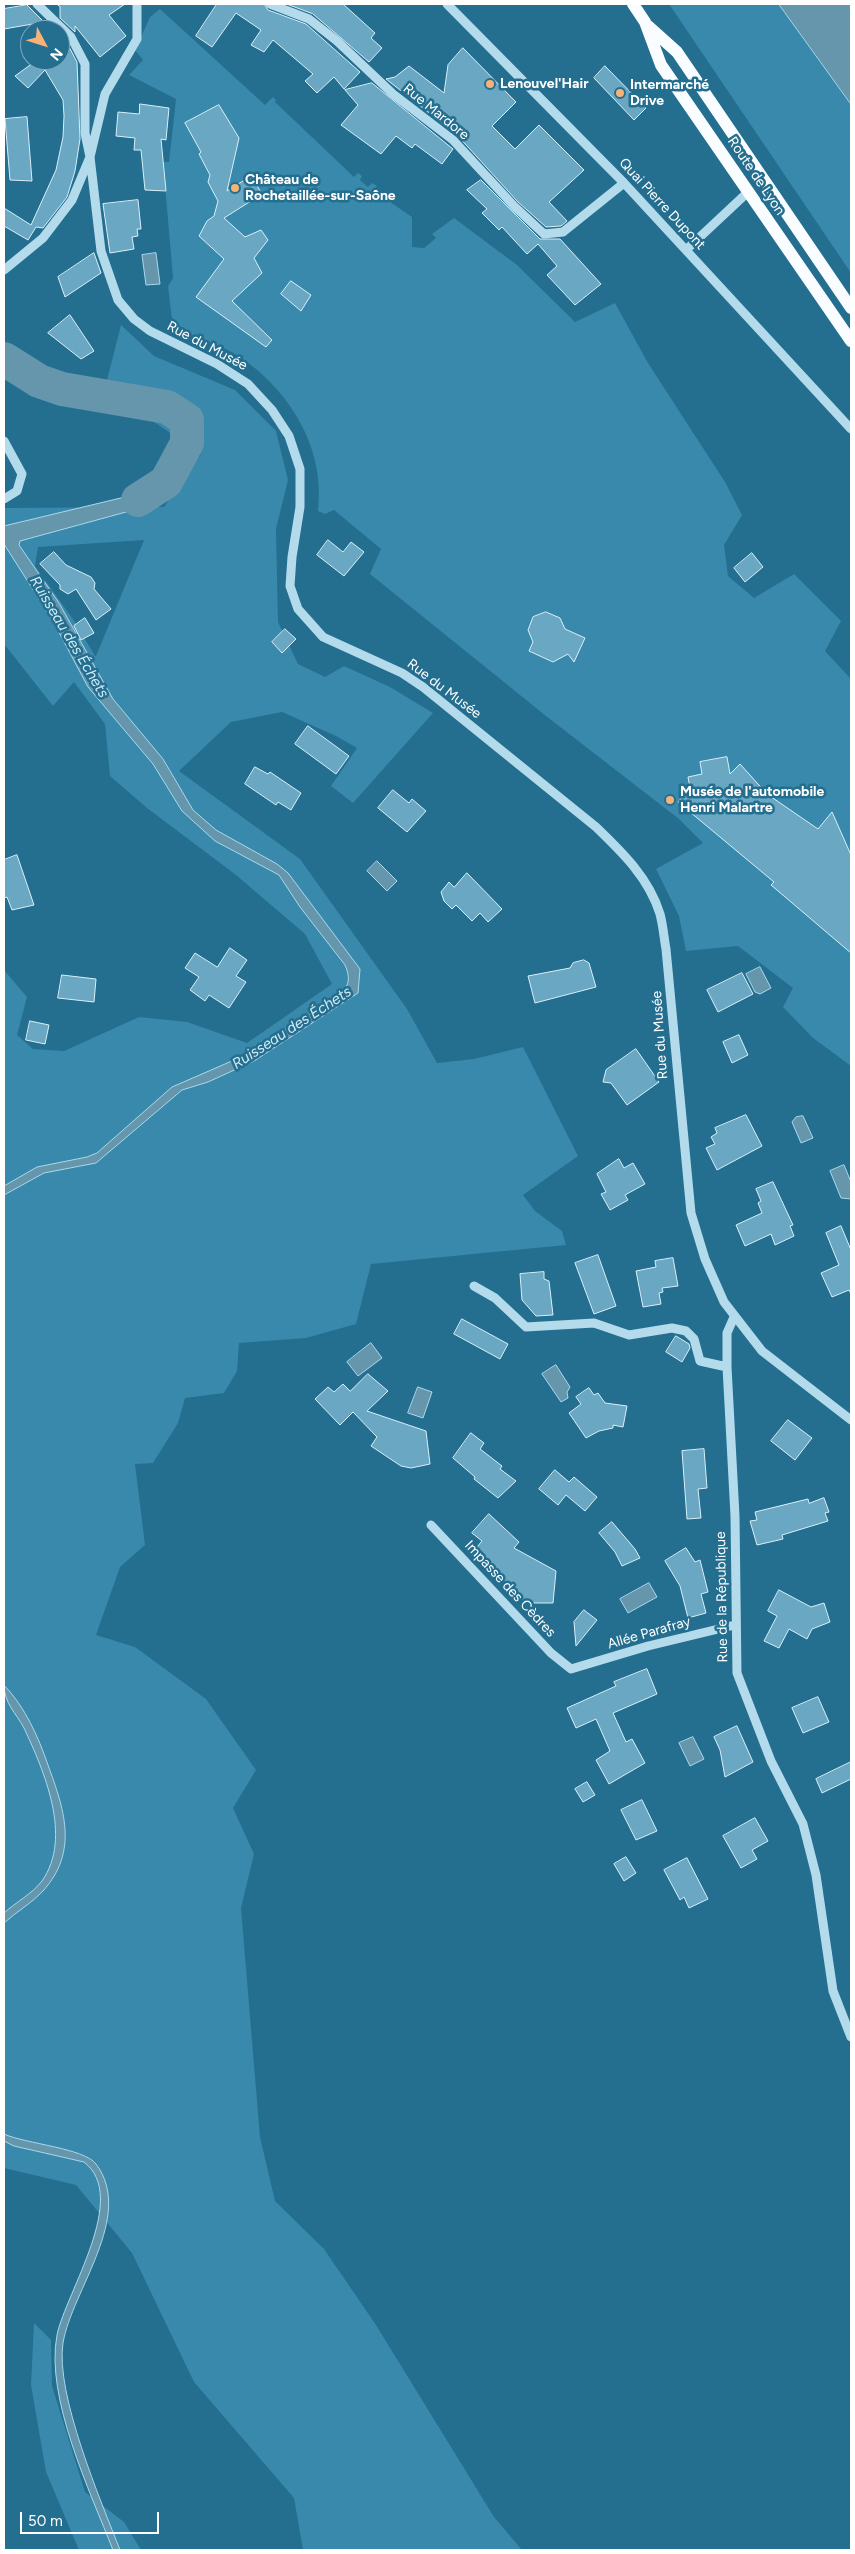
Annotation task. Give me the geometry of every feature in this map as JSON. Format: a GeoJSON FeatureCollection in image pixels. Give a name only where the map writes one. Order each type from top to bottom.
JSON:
{"type":"FeatureCollection","features":[{"type":"Feature","properties":{"kind":"main road","name":"Route de Lyon"},"geometry":{"type":"LineString","coordinates":[[632,4],[645,22],[677,52],[851,308]]}},
{"type":"Feature","properties":{"kind":"main road","name":"Route de Lyon"},"geometry":{"type":"LineString","coordinates":[[645,22],[662,65],[851,341]]}},
{"type":"Feature","properties":{"kind":"street","name":"Rue du Musée"},"geometry":{"type":"LineString","coordinates":[[37,4],[71,37],[84,64],[86,133],[101,251],[118,300],[134,319],[150,331],[217,364],[248,384],[272,410],[289,436],[300,469],[300,507],[292,557],[290,586],[298,609],[323,636],[402,673],[423,687],[596,827],[622,852],[645,881],[660,914],[666,949],[691,1213],[705,1259],[724,1302],[734,1318],[762,1351],[851,1420]]}},
{"type":"Feature","properties":{"kind":"street"},"geometry":{"type":"LineString","coordinates":[[4,270],[43,238],[72,200],[90,157],[105,94],[137,39],[137,4]]}},
{"type":"Feature","properties":{"kind":"street","name":"Rue Mardore"},"geometry":{"type":"LineString","coordinates":[[270,4],[309,19],[337,41],[393,94],[453,140],[514,206],[544,234],[563,232],[624,183]]}},
{"type":"Feature","properties":{"kind":"street","name":"Quai Pierre Dupont"},"geometry":{"type":"LineString","coordinates":[[446,4],[624,183],[851,428]]}},
{"type":"Feature","properties":{"kind":"street"},"geometry":{"type":"LineString","coordinates":[[686,250],[748,192]]}},
{"type":"Feature","properties":{"kind":"street"},"geometry":{"type":"LineString","coordinates":[[4,441],[22,474],[17,491],[4,499]]}},
{"type":"Feature","properties":{"kind":"street"},"geometry":{"type":"LineString","coordinates":[[474,1286],[495,1298],[526,1327],[594,1323],[629,1335],[672,1328],[686,1331],[694,1339],[700,1361],[727,1367]]}},
{"type":"Feature","properties":{"kind":"street","name":"Rue de la République"},"geometry":{"type":"LineString","coordinates":[[734,1318],[727,1333],[727,1367],[735,1516],[737,1673],[771,1761],[803,1824],[816,1876],[833,1991],[851,2037]]}},
{"type":"Feature","properties":{"kind":"street","name":"Impasse des Cèdres"},"geometry":{"type":"LineString","coordinates":[[431,1525],[551,1653],[571,1669]]}},
{"type":"Feature","properties":{"kind":"street","name":"Allée Parafray"},"geometry":{"type":"LineString","coordinates":[[571,1669],[648,1646],[735,1625]]}},
{"type":"Feature","properties":{"kind":"shaded area"},"geometry":{"type":"Polygon","coordinates":[[[669,4],[779,4],[851,104],[851,273],[669,4]]]}},
{"type":"Feature","properties":{"kind":"shaded area"},"geometry":{"type":"Polygon","coordinates":[[[160,9],[265,105],[273,97],[276,100],[275,102],[354,177],[358,173],[362,176],[360,180],[368,187],[372,183],[377,186],[374,191],[412,217],[412,247],[424,248],[436,238],[432,234],[454,218],[517,265],[575,322],[615,303],[648,363],[725,482],[742,515],[724,545],[728,576],[754,598],[794,574],[841,621],[825,651],[851,679],[851,1066],[813,1038],[783,1007],[793,988],[738,946],[686,951],[679,916],[656,869],[703,843],[679,819],[546,716],[370,574],[381,549],[334,510],[325,514],[318,511],[319,488],[316,466],[310,444],[289,404],[258,371],[240,357],[216,344],[173,328],[168,286],[173,278],[163,162],[169,162],[176,99],[129,75],[143,60],[135,50],[150,17],[160,9]]]}},
{"type":"Feature","properties":{"kind":"shaded area"},"geometry":{"type":"Polygon","coordinates":[[[121,325],[154,356],[235,390],[276,431],[288,480],[276,529],[278,622],[298,664],[325,677],[344,666],[390,687],[433,713],[353,803],[331,786],[357,748],[336,736],[282,712],[231,722],[179,771],[300,859],[407,1009],[437,1063],[474,1059],[523,1047],[578,1156],[523,1195],[535,1211],[562,1231],[566,1245],[371,1264],[356,1324],[306,1338],[239,1343],[237,1371],[224,1393],[185,1398],[178,1423],[153,1463],[135,1464],[145,1545],[120,1567],[96,1635],[135,1647],[206,1699],[256,1770],[233,1808],[254,1854],[241,1908],[260,2137],[275,2201],[324,2249],[376,2325],[494,2517],[522,2550],[303,2550],[294,2498],[194,2382],[132,2253],[76,2185],[4,2168],[4,970],[27,997],[17,1035],[33,1049],[64,1051],[139,1017],[187,1022],[247,1043],[332,984],[305,934],[236,875],[147,808],[110,776],[105,724],[74,682],[53,706],[4,644],[4,508],[164,507],[201,454],[138,411],[106,384],[121,325]],[[144,540],[38,547],[35,566],[75,622],[96,656],[144,540]]]}},
{"type":"Feature","properties":{"kind":"shaded area"},"geometry":{"type":"Polygon","coordinates":[[[34,2323],[51,2340],[52,2386],[85,2492],[124,2522],[141,2550],[79,2550],[46,2472],[31,2385],[34,2323]]]}},
{"type":"Feature","properties":{"kind":"water"},"geometry":{"type":"Polygon","coordinates":[[[779,4],[851,4],[851,104],[779,4]]]}},
{"type":"Feature","properties":{"kind":"water"},"geometry":{"type":"Polygon","coordinates":[[[156,253],[160,284],[146,285],[142,255],[156,253]]]}},
{"type":"Feature","properties":{"kind":"water"},"geometry":{"type":"Polygon","coordinates":[[[4,351],[22,364],[78,397],[48,389],[4,365],[4,351]]]}},
{"type":"Feature","properties":{"kind":"water"},"geometry":{"type":"Polygon","coordinates":[[[90,389],[149,397],[180,408],[191,415],[198,425],[199,434],[188,465],[175,455],[178,435],[170,418],[148,408],[105,401],[90,389]]]}},
{"type":"Feature","properties":{"kind":"water"},"geometry":{"type":"Polygon","coordinates":[[[169,469],[181,477],[165,497],[148,506],[20,541],[19,545],[59,603],[113,699],[163,759],[193,810],[216,830],[277,864],[288,873],[360,969],[358,993],[254,1061],[208,1082],[182,1090],[96,1163],[44,1173],[4,1195],[4,1186],[37,1167],[87,1157],[97,1153],[172,1087],[248,1054],[341,994],[348,984],[348,973],[345,965],[300,907],[279,875],[215,841],[182,811],[153,764],[88,687],[53,621],[4,544],[4,526],[129,496],[156,483],[169,469]]]}},
{"type":"Feature","properties":{"kind":"water"},"geometry":{"type":"Polygon","coordinates":[[[377,861],[397,881],[387,891],[367,871],[377,861]]]}},
{"type":"Feature","properties":{"kind":"water"},"geometry":{"type":"Polygon","coordinates":[[[760,967],[771,988],[760,994],[755,992],[746,974],[760,967]]]}},
{"type":"Feature","properties":{"kind":"water"},"geometry":{"type":"Polygon","coordinates":[[[803,1116],[813,1138],[801,1143],[792,1122],[796,1117],[803,1116]]]}},
{"type":"Feature","properties":{"kind":"water"},"geometry":{"type":"Polygon","coordinates":[[[844,1165],[851,1182],[851,1199],[841,1198],[830,1171],[844,1165]]]}},
{"type":"Feature","properties":{"kind":"water"},"geometry":{"type":"Polygon","coordinates":[[[371,1343],[382,1358],[358,1376],[347,1362],[371,1343]]]}},
{"type":"Feature","properties":{"kind":"water"},"geometry":{"type":"Polygon","coordinates":[[[556,1365],[570,1387],[567,1392],[568,1398],[561,1402],[542,1374],[556,1365]]]}},
{"type":"Feature","properties":{"kind":"water"},"geometry":{"type":"Polygon","coordinates":[[[418,1387],[432,1392],[423,1418],[408,1413],[418,1387]]]}},
{"type":"Feature","properties":{"kind":"water"},"geometry":{"type":"Polygon","coordinates":[[[649,1583],[657,1597],[628,1613],[620,1599],[649,1583]]]}},
{"type":"Feature","properties":{"kind":"water"},"geometry":{"type":"Polygon","coordinates":[[[4,1685],[25,1712],[40,1743],[54,1781],[63,1814],[65,1845],[61,1861],[54,1876],[43,1891],[4,1923],[4,1913],[34,1890],[42,1881],[51,1864],[55,1845],[55,1825],[52,1804],[40,1764],[24,1728],[8,1703],[4,1685]]]}},
{"type":"Feature","properties":{"kind":"water"},"geometry":{"type":"Polygon","coordinates":[[[693,1737],[704,1759],[690,1766],[679,1743],[693,1737]]]}},
{"type":"Feature","properties":{"kind":"water"},"geometry":{"type":"Polygon","coordinates":[[[4,2134],[80,2154],[96,2164],[106,2184],[109,2206],[105,2230],[98,2253],[69,2322],[63,2343],[62,2365],[66,2390],[81,2447],[120,2550],[113,2550],[72,2444],[57,2387],[55,2360],[57,2335],[91,2246],[98,2221],[100,2198],[96,2178],[84,2162],[14,2146],[4,2141],[4,2134]]]}},
{"type":"Feature","properties":{"kind":"building"},"geometry":{"type":"Polygon","coordinates":[[[57,4],[125,4],[109,15],[126,36],[100,57],[75,26],[75,32],[70,27],[70,20],[62,20],[60,18],[60,7],[57,4]]]}},
{"type":"Feature","properties":{"kind":"building"},"geometry":{"type":"Polygon","coordinates":[[[217,4],[264,4],[268,10],[306,24],[360,72],[344,89],[334,77],[317,93],[305,81],[313,74],[273,40],[264,52],[251,45],[261,30],[236,13],[212,47],[196,36],[217,4]]]}},
{"type":"Feature","properties":{"kind":"building"},"geometry":{"type":"Polygon","coordinates":[[[287,4],[343,4],[375,33],[371,38],[382,48],[369,62],[313,14],[287,4]]]}},
{"type":"Feature","properties":{"kind":"building"},"geometry":{"type":"Polygon","coordinates":[[[27,5],[42,20],[20,20],[20,26],[4,29],[4,9],[27,5]]]}},
{"type":"Feature","properties":{"kind":"building"},"geometry":{"type":"Polygon","coordinates":[[[463,48],[516,102],[492,126],[515,149],[539,125],[584,170],[549,202],[567,221],[561,226],[546,227],[518,202],[457,135],[386,79],[395,77],[409,66],[444,93],[448,65],[463,48]]]}},
{"type":"Feature","properties":{"kind":"building"},"geometry":{"type":"Polygon","coordinates":[[[70,49],[77,62],[80,139],[75,171],[67,197],[43,228],[36,227],[28,240],[4,226],[4,208],[31,225],[56,170],[63,137],[63,100],[45,70],[70,70],[70,49]]]}},
{"type":"Feature","properties":{"kind":"building","name":"Intermarché Drive"},"geometry":{"type":"Polygon","coordinates":[[[605,66],[646,108],[634,120],[594,78],[605,66]]]}},
{"type":"Feature","properties":{"kind":"building"},"geometry":{"type":"Polygon","coordinates":[[[23,70],[45,70],[28,88],[15,76],[23,70]]]}},
{"type":"Feature","properties":{"kind":"building"},"geometry":{"type":"Polygon","coordinates":[[[372,83],[453,149],[442,164],[415,144],[412,148],[396,136],[381,154],[341,125],[358,105],[345,90],[372,83]]]}},
{"type":"Feature","properties":{"kind":"building"},"geometry":{"type":"Polygon","coordinates":[[[140,104],[169,108],[166,140],[161,139],[166,191],[145,190],[141,150],[134,150],[135,138],[116,136],[118,112],[139,114],[140,104]]]}},
{"type":"Feature","properties":{"kind":"building","name":"Château de Rochetaillée-sur-Saône"},"geometry":{"type":"Polygon","coordinates":[[[219,105],[239,138],[227,191],[251,176],[262,194],[224,218],[245,237],[261,230],[268,240],[254,258],[262,273],[232,301],[272,340],[266,347],[196,297],[224,259],[199,236],[207,221],[214,216],[218,201],[208,182],[210,175],[199,154],[201,152],[185,123],[219,105]]]}},
{"type":"Feature","properties":{"kind":"building"},"geometry":{"type":"Polygon","coordinates":[[[27,117],[32,181],[10,180],[5,119],[27,117]]]}},
{"type":"Feature","properties":{"kind":"building"},"geometry":{"type":"Polygon","coordinates":[[[481,180],[540,239],[560,239],[601,284],[575,305],[547,275],[557,266],[538,244],[527,254],[502,227],[499,230],[482,213],[487,209],[467,190],[481,180]]]}},
{"type":"Feature","properties":{"kind":"building"},"geometry":{"type":"Polygon","coordinates":[[[138,200],[141,229],[137,229],[138,236],[132,237],[134,249],[110,253],[103,204],[138,200]]]}},
{"type":"Feature","properties":{"kind":"building"},"geometry":{"type":"Polygon","coordinates":[[[94,253],[101,273],[65,297],[58,277],[94,253]]]}},
{"type":"Feature","properties":{"kind":"building"},"geometry":{"type":"Polygon","coordinates":[[[291,281],[311,295],[301,311],[281,294],[291,281]]]}},
{"type":"Feature","properties":{"kind":"building"},"geometry":{"type":"Polygon","coordinates":[[[70,315],[94,351],[81,359],[48,333],[70,315]]]}},
{"type":"Feature","properties":{"kind":"building"},"geometry":{"type":"Polygon","coordinates":[[[328,540],[343,552],[351,542],[364,552],[344,576],[317,555],[328,540]]]}},
{"type":"Feature","properties":{"kind":"building"},"geometry":{"type":"Polygon","coordinates":[[[54,552],[66,565],[91,577],[95,583],[94,589],[111,609],[96,620],[76,589],[68,594],[60,589],[60,585],[40,564],[54,552]]]}},
{"type":"Feature","properties":{"kind":"building"},"geometry":{"type":"Polygon","coordinates":[[[752,553],[763,567],[745,582],[734,568],[752,553]]]}},
{"type":"Feature","properties":{"kind":"building"},"geometry":{"type":"Polygon","coordinates":[[[546,612],[560,618],[565,629],[585,638],[574,662],[568,654],[553,662],[529,651],[533,642],[528,630],[533,617],[546,612]]]}},
{"type":"Feature","properties":{"kind":"building"},"geometry":{"type":"Polygon","coordinates":[[[85,618],[94,633],[81,640],[74,626],[85,618]]]}},
{"type":"Feature","properties":{"kind":"building"},"geometry":{"type":"Polygon","coordinates":[[[285,629],[296,639],[282,653],[272,642],[285,629]]]}},
{"type":"Feature","properties":{"kind":"building"},"geometry":{"type":"Polygon","coordinates":[[[308,726],[349,756],[336,774],[295,744],[308,726]]]}},
{"type":"Feature","properties":{"kind":"building"},"geometry":{"type":"Polygon","coordinates":[[[727,757],[730,774],[740,764],[767,794],[818,829],[832,812],[851,855],[851,953],[771,885],[774,882],[678,802],[690,788],[688,777],[702,774],[700,762],[727,757]]]}},
{"type":"Feature","properties":{"kind":"building"},"geometry":{"type":"Polygon","coordinates":[[[255,767],[268,774],[270,772],[301,793],[291,810],[278,802],[276,805],[245,784],[255,767]]]}},
{"type":"Feature","properties":{"kind":"building"},"geometry":{"type":"Polygon","coordinates":[[[393,790],[409,803],[412,799],[426,811],[407,832],[378,808],[393,790]]]}},
{"type":"Feature","properties":{"kind":"building"},"geometry":{"type":"Polygon","coordinates":[[[17,855],[34,905],[12,910],[7,897],[4,898],[4,860],[17,855]]]}},
{"type":"Feature","properties":{"kind":"building"},"geometry":{"type":"Polygon","coordinates":[[[467,873],[502,909],[488,922],[480,913],[472,921],[456,905],[452,909],[444,901],[441,892],[449,882],[454,887],[467,873]]]}},
{"type":"Feature","properties":{"kind":"building"},"geometry":{"type":"Polygon","coordinates":[[[230,948],[247,960],[236,976],[246,982],[229,1008],[209,995],[205,1001],[190,990],[199,977],[185,968],[195,953],[217,967],[230,948]]]}},
{"type":"Feature","properties":{"kind":"building"},"geometry":{"type":"Polygon","coordinates":[[[584,960],[589,963],[596,987],[535,1003],[528,976],[570,968],[573,963],[584,960]]]}},
{"type":"Feature","properties":{"kind":"building"},"geometry":{"type":"Polygon","coordinates":[[[742,973],[753,994],[718,1012],[707,990],[742,973]]]}},
{"type":"Feature","properties":{"kind":"building"},"geometry":{"type":"Polygon","coordinates":[[[62,975],[96,979],[94,1002],[58,998],[62,975]]]}},
{"type":"Feature","properties":{"kind":"building"},"geometry":{"type":"Polygon","coordinates":[[[30,1021],[49,1025],[45,1044],[26,1040],[30,1021]]]}},
{"type":"Feature","properties":{"kind":"building"},"geometry":{"type":"Polygon","coordinates":[[[739,1035],[748,1055],[732,1063],[723,1042],[739,1035]]]}},
{"type":"Feature","properties":{"kind":"building"},"geometry":{"type":"Polygon","coordinates":[[[636,1049],[659,1082],[627,1105],[611,1083],[603,1082],[606,1070],[636,1049]]]}},
{"type":"Feature","properties":{"kind":"building"},"geometry":{"type":"Polygon","coordinates":[[[746,1115],[762,1146],[717,1170],[706,1148],[715,1144],[711,1137],[717,1133],[715,1128],[746,1115]]]}},
{"type":"Feature","properties":{"kind":"building"},"geometry":{"type":"Polygon","coordinates":[[[619,1159],[624,1168],[633,1163],[645,1184],[625,1195],[628,1200],[610,1210],[601,1194],[606,1192],[597,1174],[619,1159]]]}},
{"type":"Feature","properties":{"kind":"building"},"geometry":{"type":"Polygon","coordinates":[[[773,1182],[793,1225],[790,1226],[794,1236],[775,1245],[771,1234],[745,1246],[736,1225],[762,1213],[758,1203],[761,1201],[756,1189],[773,1182]]]}},
{"type":"Feature","properties":{"kind":"building"},"geometry":{"type":"Polygon","coordinates":[[[841,1226],[851,1250],[851,1294],[849,1290],[832,1297],[821,1273],[839,1265],[826,1233],[841,1226]]]}},
{"type":"Feature","properties":{"kind":"building"},"geometry":{"type":"Polygon","coordinates":[[[598,1255],[616,1306],[594,1314],[575,1263],[598,1255]]]}},
{"type":"Feature","properties":{"kind":"building"},"geometry":{"type":"Polygon","coordinates":[[[673,1258],[678,1286],[662,1288],[663,1292],[659,1293],[661,1304],[643,1307],[636,1271],[656,1267],[655,1261],[673,1258]]]}},
{"type":"Feature","properties":{"kind":"building"},"geometry":{"type":"Polygon","coordinates":[[[544,1272],[544,1279],[549,1281],[553,1315],[536,1316],[522,1300],[520,1274],[544,1272]]]}},
{"type":"Feature","properties":{"kind":"building"},"geometry":{"type":"Polygon","coordinates":[[[462,1319],[508,1344],[500,1359],[454,1334],[462,1319]]]}},
{"type":"Feature","properties":{"kind":"building"},"geometry":{"type":"Polygon","coordinates":[[[676,1336],[689,1344],[690,1348],[682,1362],[666,1352],[676,1336]]]}},
{"type":"Feature","properties":{"kind":"building"},"geometry":{"type":"Polygon","coordinates":[[[368,1374],[388,1391],[367,1411],[426,1431],[430,1464],[411,1468],[401,1466],[371,1446],[377,1437],[353,1412],[340,1425],[315,1399],[328,1387],[334,1392],[343,1384],[350,1391],[368,1374]]]}},
{"type":"Feature","properties":{"kind":"building"},"geometry":{"type":"Polygon","coordinates":[[[589,1388],[594,1395],[598,1393],[605,1403],[627,1406],[623,1427],[613,1425],[613,1428],[599,1431],[586,1438],[569,1413],[581,1404],[576,1397],[589,1388]]]}},
{"type":"Feature","properties":{"kind":"building"},"geometry":{"type":"Polygon","coordinates":[[[788,1420],[812,1438],[795,1460],[771,1441],[788,1420]]]}},
{"type":"Feature","properties":{"kind":"building"},"geometry":{"type":"Polygon","coordinates":[[[471,1433],[484,1443],[480,1449],[502,1466],[500,1469],[516,1481],[498,1498],[474,1479],[475,1477],[453,1458],[471,1433]]]}},
{"type":"Feature","properties":{"kind":"building"},"geometry":{"type":"Polygon","coordinates":[[[704,1449],[707,1488],[698,1489],[701,1518],[687,1519],[682,1451],[704,1449]]]}},
{"type":"Feature","properties":{"kind":"building"},"geometry":{"type":"Polygon","coordinates":[[[555,1470],[569,1482],[574,1477],[597,1497],[585,1511],[566,1495],[558,1505],[539,1489],[555,1470]]]}},
{"type":"Feature","properties":{"kind":"building"},"geometry":{"type":"Polygon","coordinates":[[[824,1498],[829,1512],[825,1513],[828,1521],[782,1535],[783,1539],[757,1545],[750,1521],[757,1520],[755,1512],[808,1499],[809,1503],[824,1498]]]}},
{"type":"Feature","properties":{"kind":"building"},"geometry":{"type":"Polygon","coordinates":[[[489,1514],[519,1542],[514,1548],[556,1571],[553,1603],[532,1603],[523,1600],[485,1560],[483,1563],[472,1553],[482,1541],[472,1533],[489,1514]]]}},
{"type":"Feature","properties":{"kind":"building"},"geometry":{"type":"Polygon","coordinates":[[[612,1522],[635,1549],[640,1558],[622,1566],[615,1552],[599,1533],[612,1522]]]}},
{"type":"Feature","properties":{"kind":"building"},"geometry":{"type":"Polygon","coordinates":[[[686,1548],[695,1562],[700,1560],[708,1592],[701,1594],[706,1613],[688,1618],[680,1586],[665,1561],[686,1548]]]}},
{"type":"Feature","properties":{"kind":"building"},"geometry":{"type":"Polygon","coordinates":[[[779,1590],[811,1607],[824,1603],[830,1622],[812,1629],[807,1639],[789,1629],[779,1648],[764,1641],[777,1616],[768,1611],[779,1590]]]}},
{"type":"Feature","properties":{"kind":"building"},"geometry":{"type":"Polygon","coordinates":[[[584,1610],[597,1620],[576,1646],[574,1622],[584,1610]]]}},
{"type":"Feature","properties":{"kind":"building"},"geometry":{"type":"Polygon","coordinates":[[[647,1669],[657,1694],[613,1713],[626,1742],[632,1739],[645,1763],[609,1784],[596,1760],[610,1751],[596,1719],[576,1728],[567,1708],[616,1686],[614,1682],[647,1669]]]}},
{"type":"Feature","properties":{"kind":"building"},"geometry":{"type":"Polygon","coordinates":[[[818,1697],[829,1722],[803,1733],[792,1708],[818,1697]]]}},
{"type":"Feature","properties":{"kind":"building"},"geometry":{"type":"Polygon","coordinates":[[[737,1726],[753,1762],[725,1777],[720,1750],[714,1737],[737,1726]]]}},
{"type":"Feature","properties":{"kind":"building"},"geometry":{"type":"Polygon","coordinates":[[[851,1762],[851,1779],[822,1793],[816,1779],[851,1762]]]}},
{"type":"Feature","properties":{"kind":"building"},"geometry":{"type":"Polygon","coordinates":[[[587,1782],[595,1795],[583,1802],[575,1789],[587,1782]]]}},
{"type":"Feature","properties":{"kind":"building"},"geometry":{"type":"Polygon","coordinates":[[[642,1800],[657,1831],[636,1840],[621,1810],[642,1800]]]}},
{"type":"Feature","properties":{"kind":"building"},"geometry":{"type":"Polygon","coordinates":[[[755,1818],[768,1841],[752,1850],[757,1859],[741,1868],[723,1836],[755,1818]]]}},
{"type":"Feature","properties":{"kind":"building"},"geometry":{"type":"Polygon","coordinates":[[[626,1857],[636,1873],[624,1881],[614,1864],[626,1857]]]}},
{"type":"Feature","properties":{"kind":"building"},"geometry":{"type":"Polygon","coordinates":[[[687,1858],[708,1899],[689,1908],[684,1897],[680,1900],[664,1870],[687,1858]]]}},
{"type":"Feature","properties":{"kind":"waterway","name":"Ruisseau des Échets"},"geometry":{"type":"LineString","coordinates":[[4,359],[39,381],[62,389],[167,407],[187,420],[187,443],[166,482],[138,500]]}},
{"type":"Feature","properties":{"kind":"place","name":"Lenouvel'Hair"},"geometry":{"type":"Point","coordinates":[490,84]}},
{"type":"Feature","properties":{"kind":"place","name":"Intermarché Drive"},"geometry":{"type":"Point","coordinates":[620,93]}},
{"type":"Feature","properties":{"kind":"place","name":"Château de Rochetaillée-sur-Saône"},"geometry":{"type":"Point","coordinates":[235,188]}},
{"type":"Feature","properties":{"kind":"place","name":"Musée de l'automobile Henri Malartre"},"geometry":{"type":"Point","coordinates":[670,800]}}]}
